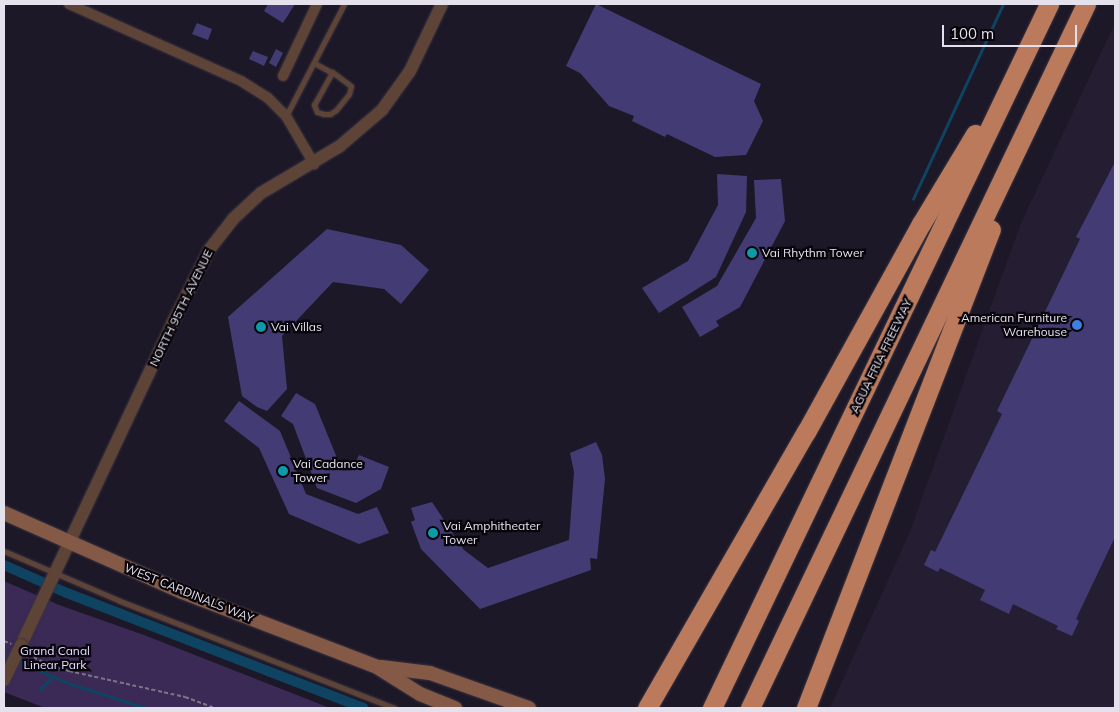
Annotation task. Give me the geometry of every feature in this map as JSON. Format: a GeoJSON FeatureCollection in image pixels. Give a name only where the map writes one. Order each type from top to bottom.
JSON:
{"type":"FeatureCollection","features":[{"type":"Feature","properties":{"kind":"highway","name":"AGUA FRIA FREEWAY"},"geometry":{"type":"LineString","coordinates":[[712,708],[1048,4]]}},
{"type":"Feature","properties":{"kind":"highway"},"geometry":{"type":"LineString","coordinates":[[750,708],[1086,4]]}},
{"type":"Feature","properties":{"kind":"highway"},"geometry":{"type":"LineString","coordinates":[[647,708],[829,391],[921,224],[1026,50]]}},
{"type":"Feature","properties":{"kind":"highway"},"geometry":{"type":"LineString","coordinates":[[806,708],[990,231],[1022,162],[1058,64]]}},
{"type":"Feature","properties":{"kind":"main road","name":"WEST CARDINALS WAY"},"geometry":{"type":"LineString","coordinates":[[4,513],[205,602],[378,667],[420,694],[455,708]]}},
{"type":"Feature","properties":{"kind":"main road","name":"WEST CARDINALS WAY"},"geometry":{"type":"LineString","coordinates":[[378,667],[430,674],[529,708]]}},
{"type":"Feature","properties":{"kind":"street"},"geometry":{"type":"LineString","coordinates":[[69,4],[241,81],[274,103],[286,116],[314,164]]}},
{"type":"Feature","properties":{"kind":"street"},"geometry":{"type":"LineString","coordinates":[[283,76],[317,4]]}},
{"type":"Feature","properties":{"kind":"street","name":"NORTH 95TH AVENUE"},"geometry":{"type":"LineString","coordinates":[[4,680],[209,250],[233,219],[261,193],[314,164],[355,136],[392,99],[410,71],[442,4]]}},
{"type":"Feature","properties":{"kind":"lane"},"geometry":{"type":"LineString","coordinates":[[286,116],[344,4]]}},
{"type":"Feature","properties":{"kind":"lane"},"geometry":{"type":"LineString","coordinates":[[314,63],[332,72],[351,86],[349,94],[336,110],[330,114],[324,114],[318,112],[314,105],[332,72]]}},
{"type":"Feature","properties":{"kind":"lane"},"geometry":{"type":"LineString","coordinates":[[4,551],[120,602],[395,708]]}},
{"type":"Feature","properties":{"kind":"path"},"geometry":{"type":"LineString","coordinates":[[4,640],[12,645]]}},
{"type":"Feature","properties":{"kind":"path"},"geometry":{"type":"LineString","coordinates":[[28,654],[47,664],[69,671],[185,697],[214,708]]}},
{"type":"Feature","properties":{"kind":"shaded area"},"geometry":{"type":"Polygon","coordinates":[[[1115,23],[1115,708],[830,708],[909,534],[1021,223],[1115,23]]]}},
{"type":"Feature","properties":{"kind":"green space","name":"Grand Canal Linear Park"},"geometry":{"type":"Polygon","coordinates":[[[4,581],[59,605],[144,635],[330,708],[45,708],[4,692],[4,581]]]}},
{"type":"Feature","properties":{"kind":"building"},"geometry":{"type":"Polygon","coordinates":[[[268,4],[295,4],[283,23],[264,11],[268,4]]]}},
{"type":"Feature","properties":{"kind":"building"},"geometry":{"type":"Polygon","coordinates":[[[596,4],[761,84],[754,101],[763,121],[746,155],[715,157],[667,134],[665,137],[632,121],[634,116],[609,106],[580,73],[566,66],[596,4]]]}},
{"type":"Feature","properties":{"kind":"building"},"geometry":{"type":"Polygon","coordinates":[[[197,23],[212,29],[208,40],[192,34],[197,23]]]}},
{"type":"Feature","properties":{"kind":"building"},"geometry":{"type":"Polygon","coordinates":[[[276,49],[283,53],[276,67],[269,63],[276,49]]]}},
{"type":"Feature","properties":{"kind":"building"},"geometry":{"type":"Polygon","coordinates":[[[253,51],[268,57],[264,66],[249,59],[253,51]]]}},
{"type":"Feature","properties":{"kind":"building","name":"American Furniture Warehouse"},"geometry":{"type":"Polygon","coordinates":[[[1115,162],[1115,537],[1076,619],[1079,621],[1072,636],[1056,629],[1058,626],[1013,604],[1009,614],[980,600],[985,590],[940,568],[938,572],[924,565],[931,550],[935,552],[1002,414],[997,411],[1080,239],[1076,237],[1115,162]]]}},
{"type":"Feature","properties":{"kind":"building","name":"Vai Rhythm Tower"},"geometry":{"type":"Polygon","coordinates":[[[717,174],[747,176],[746,212],[716,277],[659,313],[642,288],[688,261],[718,205],[717,174]]]}},
{"type":"Feature","properties":{"kind":"building","name":"Vai Rhythm Tower"},"geometry":{"type":"Polygon","coordinates":[[[781,179],[785,221],[740,307],[716,321],[719,326],[700,337],[682,307],[717,286],[756,218],[754,180],[781,179]]]}},
{"type":"Feature","properties":{"kind":"building","name":"Vai Villas"},"geometry":{"type":"Polygon","coordinates":[[[327,229],[401,245],[429,270],[401,304],[384,289],[333,282],[282,336],[287,389],[267,411],[257,407],[242,396],[228,317],[327,229]]]}},
{"type":"Feature","properties":{"kind":"building","name":"Vai Cadance Tower"},"geometry":{"type":"Polygon","coordinates":[[[296,393],[315,404],[339,463],[352,470],[359,455],[389,467],[381,489],[356,503],[317,488],[293,424],[281,416],[296,393]]]}},
{"type":"Feature","properties":{"kind":"building","name":"Vai Cadance Tower"},"geometry":{"type":"Polygon","coordinates":[[[239,401],[280,431],[306,494],[358,514],[377,507],[389,533],[359,544],[289,514],[259,448],[224,421],[239,401]]]}},
{"type":"Feature","properties":{"kind":"building","name":"Vai Amphitheater Tower"},"geometry":{"type":"Polygon","coordinates":[[[596,442],[602,455],[605,479],[597,559],[590,558],[591,570],[480,609],[421,549],[411,522],[415,520],[411,508],[432,502],[464,550],[488,568],[569,540],[574,472],[570,453],[596,442]]]}},
{"type":"Feature","properties":{"kind":"waterway"},"geometry":{"type":"LineString","coordinates":[[913,199],[1003,4]]}},
{"type":"Feature","properties":{"kind":"waterway"},"geometry":{"type":"LineString","coordinates":[[4,565],[67,593],[364,708]]}},
{"type":"Feature","properties":{"kind":"waterway"},"geometry":{"type":"LineString","coordinates":[[17,661],[68,683],[147,708]]}},
{"type":"Feature","properties":{"kind":"waterway"},"geometry":{"type":"LineString","coordinates":[[39,690],[52,677]]}},
{"type":"Feature","properties":{"kind":"place","name":"Vai Rhythm Tower"},"geometry":{"type":"Point","coordinates":[752,253]}},
{"type":"Feature","properties":{"kind":"place","name":"American Furniture Warehouse"},"geometry":{"type":"Point","coordinates":[1077,325]}},
{"type":"Feature","properties":{"kind":"place","name":"Vai Villas"},"geometry":{"type":"Point","coordinates":[261,327]}},
{"type":"Feature","properties":{"kind":"place","name":"Vai Cadance Tower"},"geometry":{"type":"Point","coordinates":[283,471]}},
{"type":"Feature","properties":{"kind":"place","name":"Vai Amphitheater Tower"},"geometry":{"type":"Point","coordinates":[433,533]}}]}
